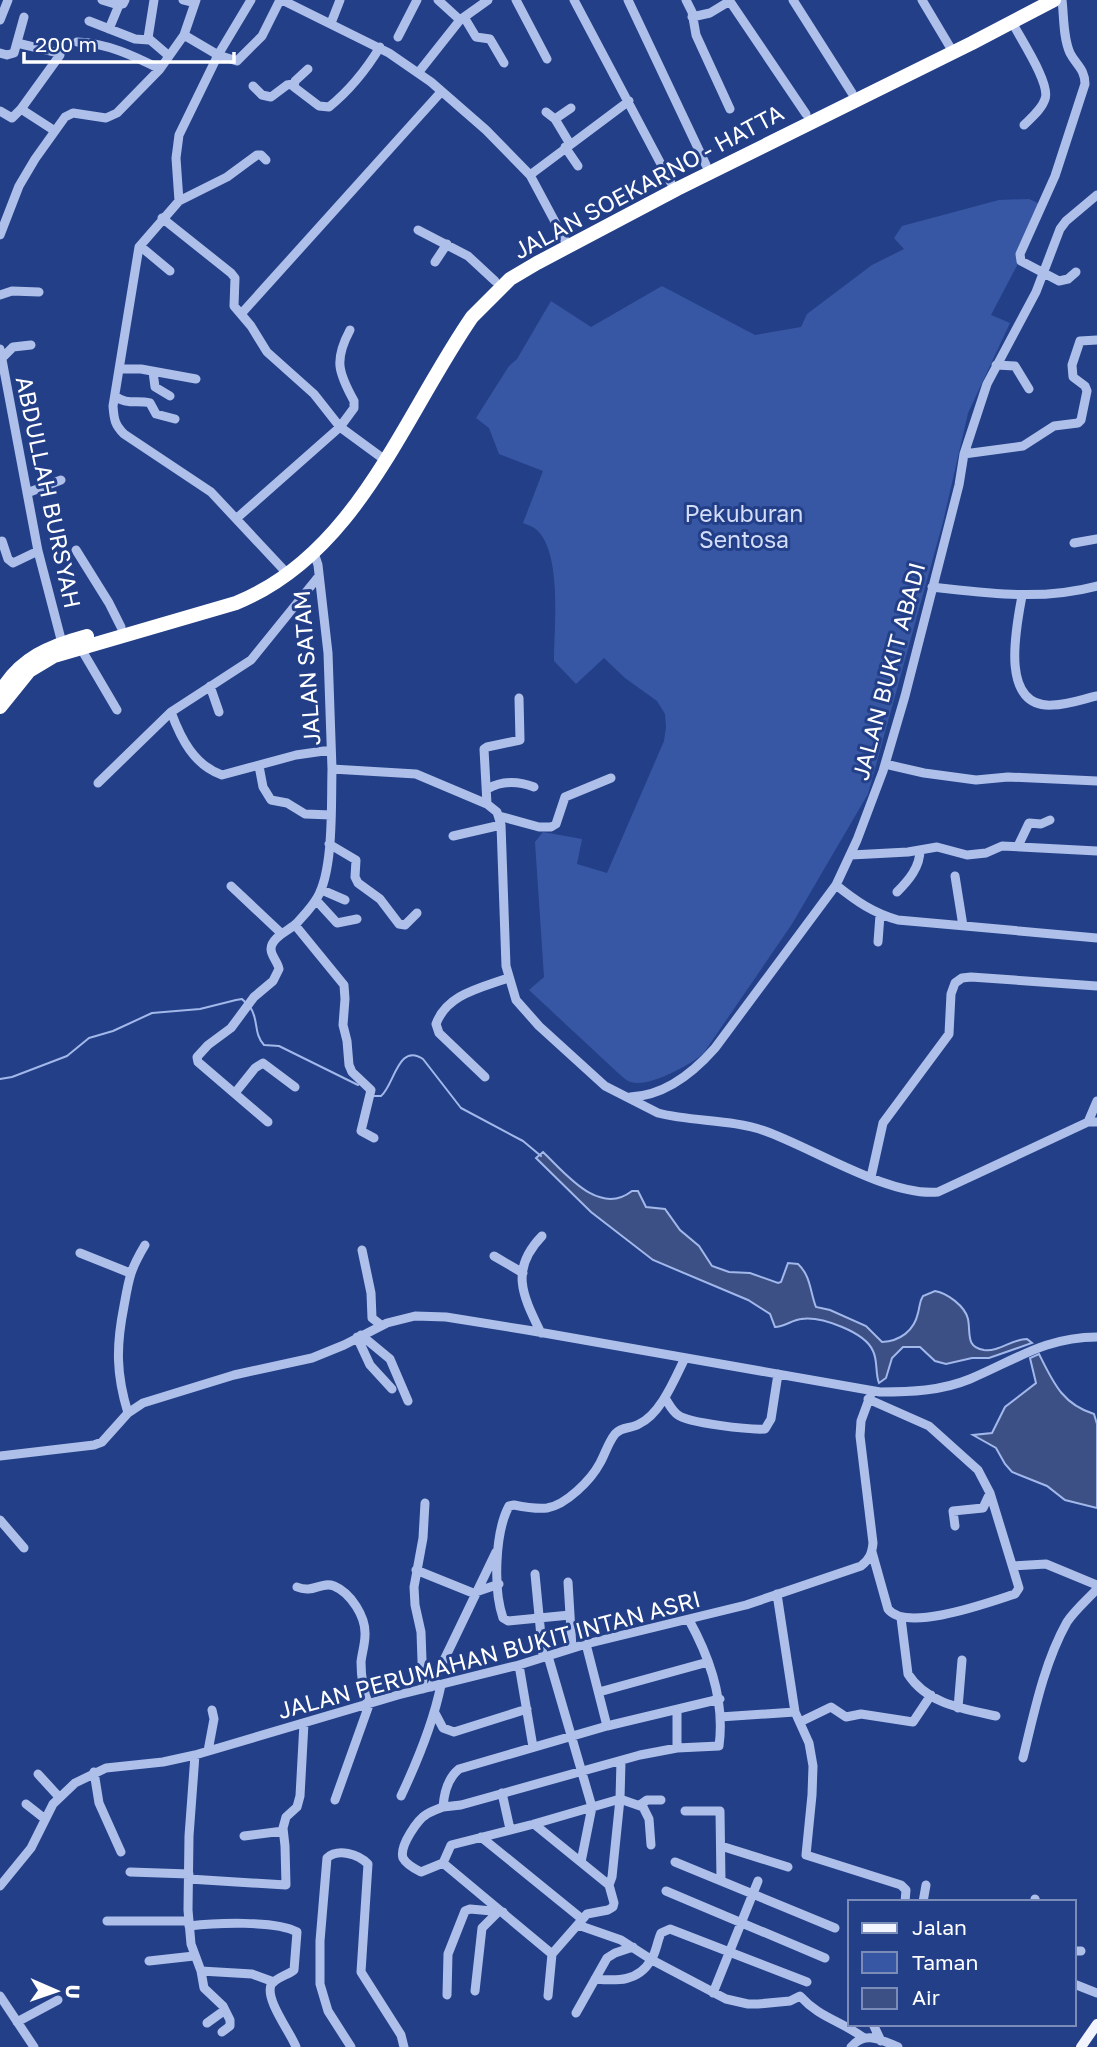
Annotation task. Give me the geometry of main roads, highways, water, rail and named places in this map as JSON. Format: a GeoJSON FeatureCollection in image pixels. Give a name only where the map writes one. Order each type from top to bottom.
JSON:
{"type":"FeatureCollection","features":[{"type":"Feature","properties":{"kind":"highway","name":"JALAN SOEKARNO - HATTA"},"geometry":{"type":"LineString","coordinates":[[0,707],[29,670],[54,656],[236,603],[272,586],[314,553],[352,508],[463,316],[495,281],[521,262],[874,87],[1039,0]]}},
{"type":"Feature","properties":{"kind":"highway","name":"JALAN SOEKARNO - HATTA"},"geometry":{"type":"LineString","coordinates":[[2,682],[32,657],[62,643],[241,593],[301,556],[382,458],[472,317],[510,279],[566,242],[671,183],[806,114],[852,93],[874,87],[1054,0]]}},
{"type":"Feature","properties":{"kind":"main road"},"geometry":{"type":"LineString","coordinates":[[1082,2047],[1097,2024]]}},
{"type":"Feature","properties":{"kind":"water"},"geometry":{"type":"Polygon","coordinates":[[[543,1152],[572,1180],[595,1196],[620,1198],[632,1191],[638,1191],[646,1207],[665,1209],[680,1230],[699,1246],[712,1266],[729,1272],[750,1273],[778,1283],[781,1282],[788,1263],[798,1264],[808,1279],[816,1307],[830,1310],[866,1326],[882,1342],[895,1340],[910,1330],[923,1296],[935,1291],[950,1297],[963,1309],[974,1346],[990,1350],[1027,1339],[1032,1343],[989,1358],[972,1358],[946,1364],[935,1361],[920,1347],[903,1347],[892,1358],[886,1378],[879,1383],[875,1355],[861,1338],[842,1327],[820,1320],[798,1320],[775,1327],[770,1314],[748,1300],[653,1260],[591,1212],[536,1158],[543,1152]]]}},
{"type":"Feature","properties":{"kind":"water"},"geometry":{"type":"Polygon","coordinates":[[[1039,1354],[1054,1383],[1066,1398],[1094,1414],[1097,1424],[1097,1508],[1065,1500],[1047,1486],[1012,1472],[996,1448],[973,1435],[992,1433],[1005,1407],[1036,1383],[1030,1358],[1039,1354]]]}},
{"type":"Feature","properties":{"kind":"waterway"},"geometry":{"type":"LineString","coordinates":[[0,1079],[67,1056],[89,1038],[113,1031],[152,1013],[200,1009],[242,999],[246,1003]]}},
{"type":"Feature","properties":{"kind":"waterway"},"geometry":{"type":"LineString","coordinates":[[250,1007],[258,1036],[264,1045],[279,1046],[358,1085]]}},
{"type":"Feature","properties":{"kind":"waterway"},"geometry":{"type":"LineString","coordinates":[[374,1096],[381,1096],[402,1061],[415,1055],[423,1059],[461,1108],[523,1141],[541,1156]]}},
{"type":"Feature","properties":{"kind":"park label","name":"Pekuburan Sentosa"},"geometry":{"type":"Point","coordinates":[744,526]}}]}
